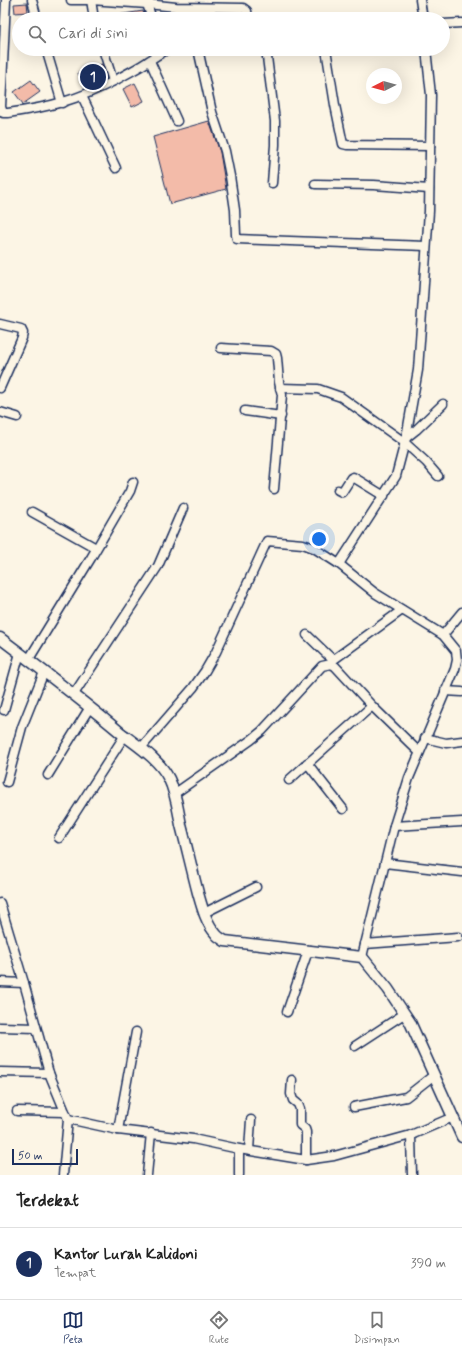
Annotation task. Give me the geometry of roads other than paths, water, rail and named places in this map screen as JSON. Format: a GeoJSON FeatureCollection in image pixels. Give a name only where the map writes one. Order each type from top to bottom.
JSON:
{"type":"FeatureCollection","features":[{"type":"Feature","properties":{"kind":"street"},"geometry":{"type":"LineString","coordinates":[[6,0],[1,107],[3,113],[8,114],[43,108],[82,96],[113,81],[157,56]]}},
{"type":"Feature","properties":{"kind":"street"},"geometry":{"type":"LineString","coordinates":[[32,0],[36,12]]}},
{"type":"Feature","properties":{"kind":"street"},"geometry":{"type":"LineString","coordinates":[[71,0],[147,2],[176,7],[243,8],[246,12]]}},
{"type":"Feature","properties":{"kind":"street"},"geometry":{"type":"LineString","coordinates":[[91,0],[93,12]]}},
{"type":"Feature","properties":{"kind":"street"},"geometry":{"type":"LineString","coordinates":[[420,0],[422,12]]}},
{"type":"Feature","properties":{"kind":"street"},"geometry":{"type":"LineString","coordinates":[[147,2],[150,12]]}},
{"type":"Feature","properties":{"kind":"street"},"geometry":{"type":"LineString","coordinates":[[450,24],[462,23]]}},
{"type":"Feature","properties":{"kind":"street"},"geometry":{"type":"LineString","coordinates":[[48,56],[62,103]]}},
{"type":"Feature","properties":{"kind":"street"},"geometry":{"type":"LineString","coordinates":[[105,56],[113,81]]}},
{"type":"Feature","properties":{"kind":"street"},"geometry":{"type":"LineString","coordinates":[[200,56],[212,112],[225,151],[235,210],[237,239],[426,246]]}},
{"type":"Feature","properties":{"kind":"street"},"geometry":{"type":"LineString","coordinates":[[267,56],[275,122],[272,183]]}},
{"type":"Feature","properties":{"kind":"street"},"geometry":{"type":"LineString","coordinates":[[327,56],[343,144],[430,146]]}},
{"type":"Feature","properties":{"kind":"street"},"geometry":{"type":"LineString","coordinates":[[339,564],[396,476],[405,440],[418,370],[429,189],[431,96],[427,56]]}},
{"type":"Feature","properties":{"kind":"street"},"geometry":{"type":"LineString","coordinates":[[150,61],[177,121]]}},
{"type":"Feature","properties":{"kind":"street"},"geometry":{"type":"LineString","coordinates":[[82,96],[116,168]]}},
{"type":"Feature","properties":{"kind":"street"},"geometry":{"type":"LineString","coordinates":[[315,184],[374,185],[429,189]]}},
{"type":"Feature","properties":{"kind":"street"},"geometry":{"type":"LineString","coordinates":[[0,324],[21,329],[23,333],[0,388]]}},
{"type":"Feature","properties":{"kind":"street"},"geometry":{"type":"LineString","coordinates":[[221,348],[271,352],[276,354],[282,395],[274,489]]}},
{"type":"Feature","properties":{"kind":"street"},"geometry":{"type":"LineString","coordinates":[[280,388],[318,389],[341,398],[405,440],[438,476]]}},
{"type":"Feature","properties":{"kind":"street"},"geometry":{"type":"LineString","coordinates":[[405,440],[443,404]]}},
{"type":"Feature","properties":{"kind":"street"},"geometry":{"type":"LineString","coordinates":[[245,411],[281,416]]}},
{"type":"Feature","properties":{"kind":"street"},"geometry":{"type":"LineString","coordinates":[[0,412],[17,417]]}},
{"type":"Feature","properties":{"kind":"street"},"geometry":{"type":"LineString","coordinates":[[338,490],[342,492],[353,477],[384,496]]}},
{"type":"Feature","properties":{"kind":"street"},"geometry":{"type":"LineString","coordinates":[[29,659],[96,548],[130,490],[133,482]]}},
{"type":"Feature","properties":{"kind":"street"},"geometry":{"type":"LineString","coordinates":[[74,694],[158,566],[183,508]]}},
{"type":"Feature","properties":{"kind":"street"},"geometry":{"type":"LineString","coordinates":[[32,512],[96,548]]}},
{"type":"Feature","properties":{"kind":"street"},"geometry":{"type":"LineString","coordinates":[[141,748],[193,688],[205,671],[216,652],[267,541],[303,544],[314,548],[339,564],[375,593],[443,635],[459,651],[455,669],[409,778],[394,826],[362,957]]}},
{"type":"Feature","properties":{"kind":"street"},"geometry":{"type":"LineString","coordinates":[[174,794],[262,731],[322,666],[332,662],[402,610]]}},
{"type":"Feature","properties":{"kind":"street"},"geometry":{"type":"LineString","coordinates":[[443,635],[462,612]]}},
{"type":"Feature","properties":{"kind":"street"},"geometry":{"type":"LineString","coordinates":[[307,635],[372,706],[419,752]]}},
{"type":"Feature","properties":{"kind":"street"},"geometry":{"type":"LineString","coordinates":[[0,638],[74,694],[141,748],[163,768],[174,794],[204,913],[210,928],[217,936],[225,941],[362,957],[388,989],[419,1040],[462,1137]]}},
{"type":"Feature","properties":{"kind":"street"},"geometry":{"type":"LineString","coordinates":[[4,710],[20,653]]}},
{"type":"Feature","properties":{"kind":"street"},"geometry":{"type":"LineString","coordinates":[[7,782],[22,727],[44,672]]}},
{"type":"Feature","properties":{"kind":"street"},"geometry":{"type":"LineString","coordinates":[[445,691],[462,692]]}},
{"type":"Feature","properties":{"kind":"street"},"geometry":{"type":"LineString","coordinates":[[289,780],[372,706]]}},
{"type":"Feature","properties":{"kind":"street"},"geometry":{"type":"LineString","coordinates":[[48,776],[90,707]]}},
{"type":"Feature","properties":{"kind":"street"},"geometry":{"type":"LineString","coordinates":[[59,838],[125,736]]}},
{"type":"Feature","properties":{"kind":"street"},"geometry":{"type":"LineString","coordinates":[[425,738],[446,743],[462,741]]}},
{"type":"Feature","properties":{"kind":"street"},"geometry":{"type":"LineString","coordinates":[[308,764],[343,809]]}},
{"type":"Feature","properties":{"kind":"street"},"geometry":{"type":"LineString","coordinates":[[394,826],[462,822]]}},
{"type":"Feature","properties":{"kind":"street"},"geometry":{"type":"LineString","coordinates":[[385,863],[462,872]]}},
{"type":"Feature","properties":{"kind":"street"},"geometry":{"type":"LineString","coordinates":[[204,913],[256,887]]}},
{"type":"Feature","properties":{"kind":"street"},"geometry":{"type":"LineString","coordinates":[[0,904],[49,1073],[66,1116],[62,1175]]}},
{"type":"Feature","properties":{"kind":"street"},"geometry":{"type":"LineString","coordinates":[[365,944],[458,936]]}},
{"type":"Feature","properties":{"kind":"street"},"geometry":{"type":"LineString","coordinates":[[287,1012],[308,951]]}},
{"type":"Feature","properties":{"kind":"street"},"geometry":{"type":"LineString","coordinates":[[0,982],[24,983]]}},
{"type":"Feature","properties":{"kind":"street"},"geometry":{"type":"LineString","coordinates":[[355,1046],[404,1014]]}},
{"type":"Feature","properties":{"kind":"street"},"geometry":{"type":"LineString","coordinates":[[0,1027],[36,1028]]}},
{"type":"Feature","properties":{"kind":"street"},"geometry":{"type":"LineString","coordinates":[[118,1130],[136,1032]]}},
{"type":"Feature","properties":{"kind":"street"},"geometry":{"type":"LineString","coordinates":[[0,1072],[49,1073]]}},
{"type":"Feature","properties":{"kind":"street"},"geometry":{"type":"LineString","coordinates":[[354,1107],[406,1097],[434,1075]]}},
{"type":"Feature","properties":{"kind":"street"},"geometry":{"type":"LineString","coordinates":[[292,1080],[291,1094],[293,1100],[298,1104],[300,1109],[300,1126],[305,1128],[306,1132],[306,1160]]}},
{"type":"Feature","properties":{"kind":"street"},"geometry":{"type":"LineString","coordinates":[[17,1111],[66,1116],[118,1130],[192,1139],[239,1149],[306,1160],[334,1156],[411,1135],[453,1117]]}},
{"type":"Feature","properties":{"kind":"street"},"geometry":{"type":"LineString","coordinates":[[249,1150],[252,1120]]}},
{"type":"Feature","properties":{"kind":"street"},"geometry":{"type":"LineString","coordinates":[[147,1175],[151,1133]]}},
{"type":"Feature","properties":{"kind":"street"},"geometry":{"type":"LineString","coordinates":[[411,1135],[412,1175]]}},
{"type":"Feature","properties":{"kind":"street"},"geometry":{"type":"LineString","coordinates":[[239,1149],[239,1175]]}},
{"type":"Feature","properties":{"kind":"place","name":"Kantor Lurah Kalidoni"},"geometry":{"type":"Point","coordinates":[93,77]}}]}
